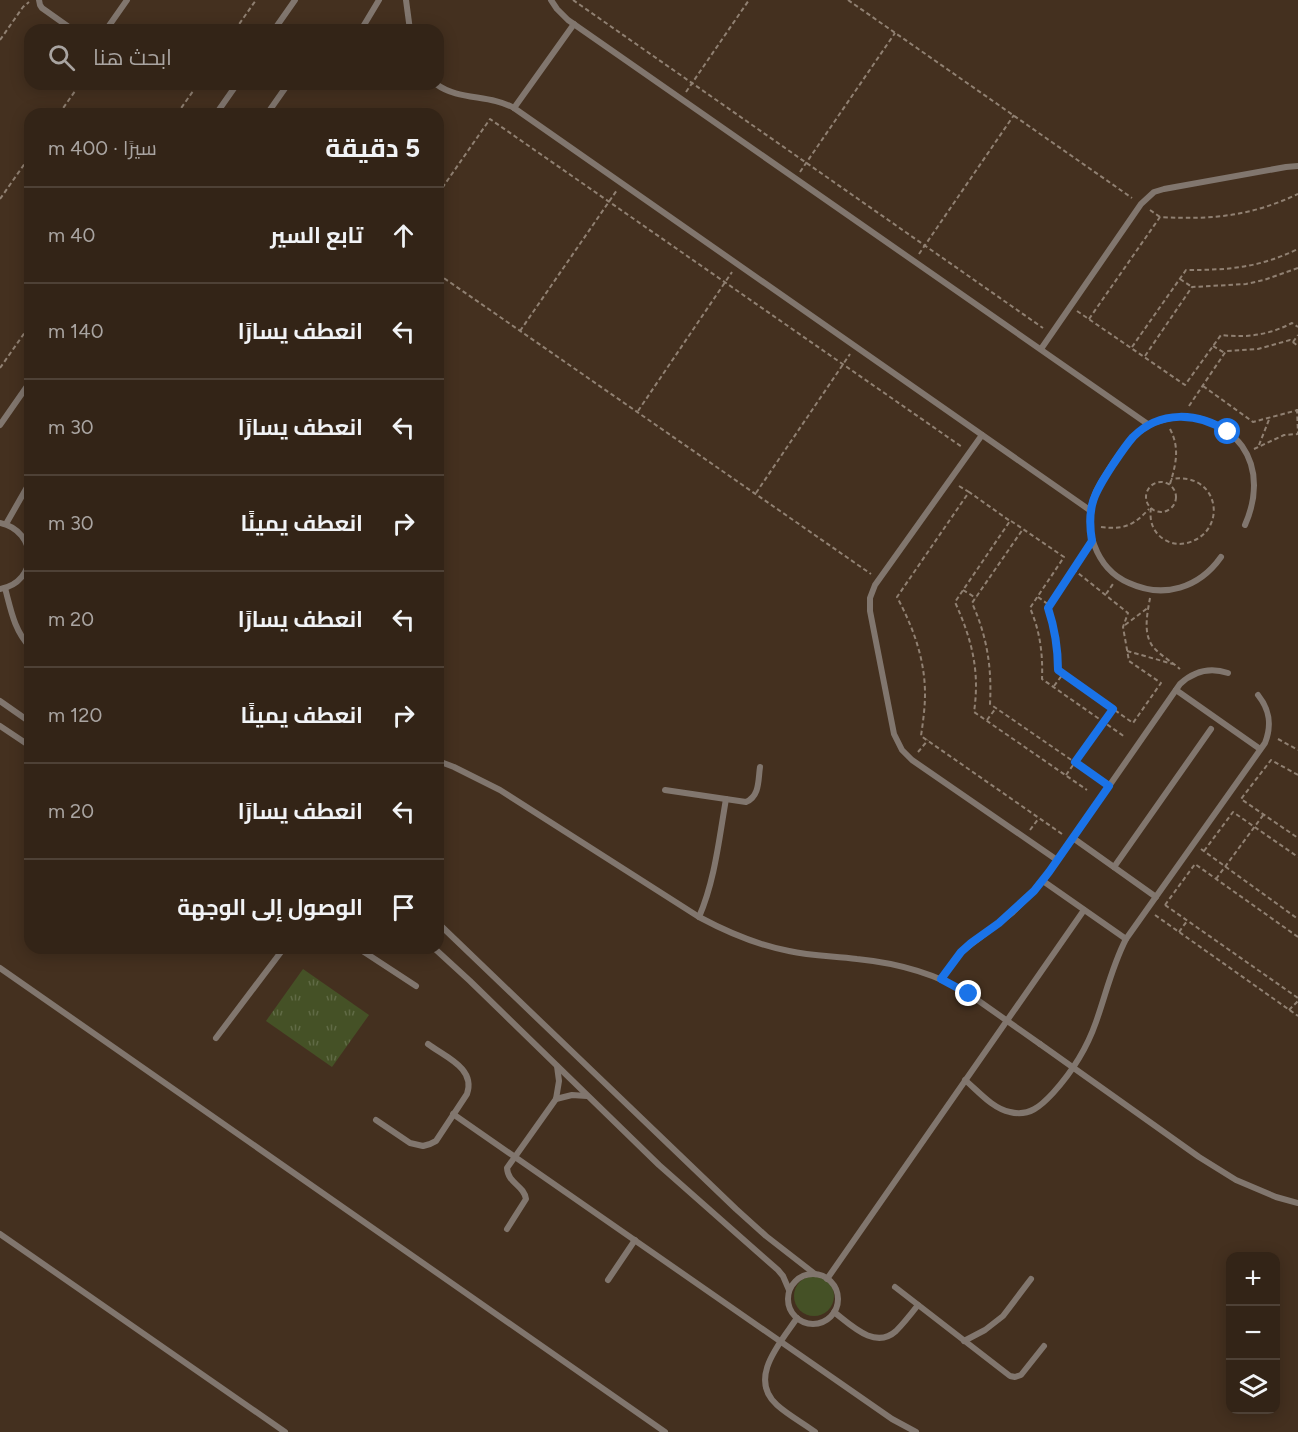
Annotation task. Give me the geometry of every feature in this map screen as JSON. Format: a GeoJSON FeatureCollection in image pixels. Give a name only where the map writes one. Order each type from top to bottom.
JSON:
{"type":"FeatureCollection","features":[{"type":"Feature","properties":{"kind":"lane"},"geometry":{"type":"LineString","coordinates":[[39,0],[42,8],[65,24]]}},
{"type":"Feature","properties":{"kind":"lane"},"geometry":{"type":"LineString","coordinates":[[110,24],[127,0]]}},
{"type":"Feature","properties":{"kind":"lane"},"geometry":{"type":"LineString","coordinates":[[278,24],[295,0]]}},
{"type":"Feature","properties":{"kind":"lane"},"geometry":{"type":"LineString","coordinates":[[365,24],[379,0]]}},
{"type":"Feature","properties":{"kind":"lane"},"geometry":{"type":"LineString","coordinates":[[406,0],[409,24]]}},
{"type":"Feature","properties":{"kind":"lane"},"geometry":{"type":"LineString","coordinates":[[551,0],[562,15],[574,24],[1149,425]]}},
{"type":"Feature","properties":{"kind":"lane"},"geometry":{"type":"LineString","coordinates":[[514,108],[574,24]]}},
{"type":"Feature","properties":{"kind":"lane"},"geometry":{"type":"LineString","coordinates":[[444,89],[456,94],[499,101],[514,108],[1091,511]]}},
{"type":"Feature","properties":{"kind":"lane"},"geometry":{"type":"LineString","coordinates":[[220,108],[233,90]]}},
{"type":"Feature","properties":{"kind":"lane"},"geometry":{"type":"LineString","coordinates":[[271,108],[284,90]]}},
{"type":"Feature","properties":{"kind":"lane"},"geometry":{"type":"LineString","coordinates":[[1041,349],[1149,195],[1164,189],[1286,166],[1298,166]]}},
{"type":"Feature","properties":{"kind":"lane"},"geometry":{"type":"LineString","coordinates":[[0,425],[24,391]]}},
{"type":"Feature","properties":{"kind":"lane"},"geometry":{"type":"LineString","coordinates":[[1221,557],[1206,575],[1175,589],[1152,589],[1128,583],[1108,568],[1092,541],[1091,511],[1094,495],[1124,448],[1135,435],[1149,425],[1162,420],[1182,416],[1202,419],[1220,426],[1235,438],[1246,453],[1252,471],[1253,502],[1245,525]]}},
{"type":"Feature","properties":{"kind":"lane"},"geometry":{"type":"LineString","coordinates":[[982,435],[875,585],[870,598],[870,611],[894,734],[902,750],[912,760],[1057,860]]}},
{"type":"Feature","properties":{"kind":"lane"},"geometry":{"type":"LineString","coordinates":[[24,491],[3,523],[19,532],[24,541]]}},
{"type":"Feature","properties":{"kind":"lane"},"geometry":{"type":"LineString","coordinates":[[24,573],[18,580],[3,588],[15,625],[24,640]]}},
{"type":"Feature","properties":{"kind":"lane"},"geometry":{"type":"LineString","coordinates":[[941,979],[961,952],[1025,901],[1042,881],[1186,678],[1202,671],[1218,670],[1227,674]]}},
{"type":"Feature","properties":{"kind":"lane"},"geometry":{"type":"LineString","coordinates":[[1176,690],[1260,749]]}},
{"type":"Feature","properties":{"kind":"lane"},"geometry":{"type":"LineString","coordinates":[[965,1080],[997,1107],[1020,1114],[1042,1105],[1061,1084],[1091,1036],[1116,960],[1126,939],[1268,735],[1267,709],[1258,695]]}},
{"type":"Feature","properties":{"kind":"lane"},"geometry":{"type":"LineString","coordinates":[[0,701],[24,718]]}},
{"type":"Feature","properties":{"kind":"lane"},"geometry":{"type":"LineString","coordinates":[[0,726],[24,742]]}},
{"type":"Feature","properties":{"kind":"lane"},"geometry":{"type":"LineString","coordinates":[[1114,867],[1211,729]]}},
{"type":"Feature","properties":{"kind":"lane"},"geometry":{"type":"LineString","coordinates":[[444,763],[500,790],[699,917],[742,938],[788,951],[876,961],[916,970],[941,979],[969,994],[1199,1157],[1236,1180],[1276,1197],[1298,1203]]}},
{"type":"Feature","properties":{"kind":"lane"},"geometry":{"type":"LineString","coordinates":[[665,790],[746,802],[756,793],[760,767]]}},
{"type":"Feature","properties":{"kind":"lane"},"geometry":{"type":"LineString","coordinates":[[699,917],[712,878],[726,799]]}},
{"type":"Feature","properties":{"kind":"lane"},"geometry":{"type":"LineString","coordinates":[[1072,839],[1156,897]]}},
{"type":"Feature","properties":{"kind":"lane"},"geometry":{"type":"LineString","coordinates":[[1042,881],[1126,939]]}},
{"type":"Feature","properties":{"kind":"lane"},"geometry":{"type":"LineString","coordinates":[[827,1279],[1084,910]]}},
{"type":"Feature","properties":{"kind":"lane"},"geometry":{"type":"LineString","coordinates":[[441,954],[675,1179],[778,1270],[789,1290],[788,1302],[792,1314],[808,1323],[820,1323],[830,1317],[836,1307],[837,1294],[827,1279],[815,1274],[736,1209],[444,929]]}},
{"type":"Feature","properties":{"kind":"lane"},"geometry":{"type":"LineString","coordinates":[[216,1038],[279,954]]}},
{"type":"Feature","properties":{"kind":"lane"},"geometry":{"type":"LineString","coordinates":[[367,954],[416,986]]}},
{"type":"Feature","properties":{"kind":"lane"},"geometry":{"type":"LineString","coordinates":[[0,969],[665,1432]]}},
{"type":"Feature","properties":{"kind":"lane"},"geometry":{"type":"LineString","coordinates":[[376,1120],[410,1143],[423,1146],[436,1141],[470,1087],[468,1076],[463,1069],[428,1044]]}},
{"type":"Feature","properties":{"kind":"lane"},"geometry":{"type":"LineString","coordinates":[[507,1229],[526,1200],[524,1191],[508,1175],[508,1165],[556,1099],[559,1082],[557,1066]]}},
{"type":"Feature","properties":{"kind":"lane"},"geometry":{"type":"LineString","coordinates":[[556,1099],[572,1095],[588,1096]]}},
{"type":"Feature","properties":{"kind":"lane"},"geometry":{"type":"LineString","coordinates":[[453,1114],[892,1419],[916,1432]]}},
{"type":"Feature","properties":{"kind":"lane"},"geometry":{"type":"LineString","coordinates":[[0,1234],[285,1432]]}},
{"type":"Feature","properties":{"kind":"lane"},"geometry":{"type":"LineString","coordinates":[[608,1280],[635,1240]]}},
{"type":"Feature","properties":{"kind":"lane"},"geometry":{"type":"LineString","coordinates":[[789,1290],[803,1276],[815,1274]]}},
{"type":"Feature","properties":{"kind":"lane"},"geometry":{"type":"LineString","coordinates":[[964,1341],[985,1330],[1003,1316],[1031,1279]]}},
{"type":"Feature","properties":{"kind":"lane"},"geometry":{"type":"LineString","coordinates":[[895,1287],[1010,1376],[1021,1375],[1044,1346]]}},
{"type":"Feature","properties":{"kind":"lane"},"geometry":{"type":"LineString","coordinates":[[834,1312],[867,1336],[879,1338],[896,1331],[918,1305]]}},
{"type":"Feature","properties":{"kind":"lane"},"geometry":{"type":"LineString","coordinates":[[797,1318],[766,1367],[767,1392],[777,1405],[815,1432]]}},
{"type":"Feature","properties":{"kind":"path"},"geometry":{"type":"LineString","coordinates":[[0,40],[23,7],[33,0]]}},
{"type":"Feature","properties":{"kind":"path"},"geometry":{"type":"LineString","coordinates":[[239,24],[256,0]]}},
{"type":"Feature","properties":{"kind":"path"},"geometry":{"type":"LineString","coordinates":[[573,0],[1044,329]]}},
{"type":"Feature","properties":{"kind":"path"},"geometry":{"type":"LineString","coordinates":[[681,98],[749,0]]}},
{"type":"Feature","properties":{"kind":"path"},"geometry":{"type":"LineString","coordinates":[[848,0],[1135,200]]}},
{"type":"Feature","properties":{"kind":"path"},"geometry":{"type":"LineString","coordinates":[[796,178],[895,33]]}},
{"type":"Feature","properties":{"kind":"path"},"geometry":{"type":"LineString","coordinates":[[63,108],[76,90]]}},
{"type":"Feature","properties":{"kind":"path"},"geometry":{"type":"LineString","coordinates":[[181,108],[194,90]]}},
{"type":"Feature","properties":{"kind":"path"},"geometry":{"type":"LineString","coordinates":[[914,261],[1014,115]]}},
{"type":"Feature","properties":{"kind":"path"},"geometry":{"type":"LineString","coordinates":[[444,185],[490,119],[963,447]]}},
{"type":"Feature","properties":{"kind":"path"},"geometry":{"type":"LineString","coordinates":[[0,199],[24,165]]}},
{"type":"Feature","properties":{"kind":"path"},"geometry":{"type":"LineString","coordinates":[[520,331],[622,184]]}},
{"type":"Feature","properties":{"kind":"path"},"geometry":{"type":"LineString","coordinates":[[1141,204],[1160,217],[1200,219],[1229,216],[1258,209],[1298,194]]}},
{"type":"Feature","properties":{"kind":"path"},"geometry":{"type":"LineString","coordinates":[[1089,319],[1160,217]]}},
{"type":"Feature","properties":{"kind":"path"},"geometry":{"type":"LineString","coordinates":[[1131,348],[1186,270],[1244,267],[1272,260],[1298,249]]}},
{"type":"Feature","properties":{"kind":"path"},"geometry":{"type":"LineString","coordinates":[[637,412],[737,264]]}},
{"type":"Feature","properties":{"kind":"path"},"geometry":{"type":"LineString","coordinates":[[1180,279],[1192,287],[1246,284],[1298,268]]}},
{"type":"Feature","properties":{"kind":"path"},"geometry":{"type":"LineString","coordinates":[[444,278],[872,575]]}},
{"type":"Feature","properties":{"kind":"path"},"geometry":{"type":"LineString","coordinates":[[1144,357],[1192,287]]}},
{"type":"Feature","properties":{"kind":"path"},"geometry":{"type":"LineString","coordinates":[[1070,306],[1185,385],[1221,335],[1259,335],[1293,323],[1298,327]]}},
{"type":"Feature","properties":{"kind":"path"},"geometry":{"type":"LineString","coordinates":[[0,368],[24,334]]}},
{"type":"Feature","properties":{"kind":"path"},"geometry":{"type":"LineString","coordinates":[[1293,342],[1298,335]]}},
{"type":"Feature","properties":{"kind":"path"},"geometry":{"type":"LineString","coordinates":[[1182,416],[1226,351],[1258,349],[1290,340],[1298,346]]}},
{"type":"Feature","properties":{"kind":"path"},"geometry":{"type":"LineString","coordinates":[[1213,346],[1225,353]]}},
{"type":"Feature","properties":{"kind":"path"},"geometry":{"type":"LineString","coordinates":[[755,494],[855,347]]}},
{"type":"Feature","properties":{"kind":"path"},"geometry":{"type":"LineString","coordinates":[[1203,386],[1253,422],[1298,410],[1298,434],[1284,435],[1246,453]]}},
{"type":"Feature","properties":{"kind":"path"},"geometry":{"type":"LineString","coordinates":[[1259,447],[1270,417]]}},
{"type":"Feature","properties":{"kind":"path"},"geometry":{"type":"LineString","coordinates":[[1162,420],[1172,433],[1176,449],[1176,465],[1170,484]]}},
{"type":"Feature","properties":{"kind":"path"},"geometry":{"type":"LineString","coordinates":[[1151,508],[1161,512],[1167,511],[1175,504],[1176,493],[1170,484],[1160,481],[1150,485],[1146,494],[1151,508],[1151,521],[1160,537],[1177,544],[1192,542],[1205,533],[1213,520],[1213,505],[1208,489],[1188,478],[1171,479]]}},
{"type":"Feature","properties":{"kind":"path"},"geometry":{"type":"LineString","coordinates":[[950,480],[1064,557],[1030,608],[1041,642],[1042,679],[1125,737]]}},
{"type":"Feature","properties":{"kind":"path"},"geometry":{"type":"LineString","coordinates":[[969,492],[897,597],[911,625],[921,658],[925,696],[921,736],[1072,839]]}},
{"type":"Feature","properties":{"kind":"path"},"geometry":{"type":"LineString","coordinates":[[1090,524],[1121,528],[1138,520],[1151,508]]}},
{"type":"Feature","properties":{"kind":"path"},"geometry":{"type":"LineString","coordinates":[[1010,520],[955,602],[974,654],[977,683],[975,712],[1087,790]]}},
{"type":"Feature","properties":{"kind":"path"},"geometry":{"type":"LineString","coordinates":[[1023,529],[972,603],[984,634],[990,666],[990,704],[1109,786]]}},
{"type":"Feature","properties":{"kind":"path"},"geometry":{"type":"LineString","coordinates":[[1073,569],[1128,613],[1123,627],[1129,661],[1161,683],[1133,723],[1058,670],[1057,641],[1048,608],[1049,605],[1073,569],[1092,541]]}},
{"type":"Feature","properties":{"kind":"path"},"geometry":{"type":"LineString","coordinates":[[1105,595],[1118,577]]}},
{"type":"Feature","properties":{"kind":"path"},"geometry":{"type":"LineString","coordinates":[[1152,589],[1146,626],[1149,640],[1155,650],[1180,669]]}},
{"type":"Feature","properties":{"kind":"path"},"geometry":{"type":"LineString","coordinates":[[963,590],[975,598]]}},
{"type":"Feature","properties":{"kind":"path"},"geometry":{"type":"LineString","coordinates":[[1038,597],[1049,605]]}},
{"type":"Feature","properties":{"kind":"path"},"geometry":{"type":"LineString","coordinates":[[1123,627],[1149,607]]}},
{"type":"Feature","properties":{"kind":"path"},"geometry":{"type":"LineString","coordinates":[[1127,651],[1175,664]]}},
{"type":"Feature","properties":{"kind":"path"},"geometry":{"type":"LineString","coordinates":[[1053,687],[1063,674]]}},
{"type":"Feature","properties":{"kind":"path"},"geometry":{"type":"LineString","coordinates":[[987,721],[996,708]]}},
{"type":"Feature","properties":{"kind":"path"},"geometry":{"type":"LineString","coordinates":[[1066,775],[1113,709]]}},
{"type":"Feature","properties":{"kind":"path"},"geometry":{"type":"LineString","coordinates":[[1278,739],[1298,750]]}},
{"type":"Feature","properties":{"kind":"path"},"geometry":{"type":"LineString","coordinates":[[912,760],[928,740]]}},
{"type":"Feature","properties":{"kind":"path"},"geometry":{"type":"LineString","coordinates":[[1298,775],[1271,760],[1241,799],[1298,838]]}},
{"type":"Feature","properties":{"kind":"path"},"geometry":{"type":"LineString","coordinates":[[1298,857],[1233,812],[1204,851],[1298,919]]}},
{"type":"Feature","properties":{"kind":"path"},"geometry":{"type":"LineString","coordinates":[[1216,879],[1264,814]]}},
{"type":"Feature","properties":{"kind":"path"},"geometry":{"type":"LineString","coordinates":[[1024,838],[1039,818]]}},
{"type":"Feature","properties":{"kind":"path"},"geometry":{"type":"LineString","coordinates":[[1289,1010],[1298,1000],[1165,905],[1195,864],[1297,935]]}},
{"type":"Feature","properties":{"kind":"path"},"geometry":{"type":"LineString","coordinates":[[1147,909],[1298,1016]]}},
{"type":"Feature","properties":{"kind":"path"},"geometry":{"type":"LineString","coordinates":[[1179,932],[1187,921]]}},
{"type":"Feature","properties":{"kind":"green space"},"geometry":{"type":"Polygon","coordinates":[[[303,969],[369,1015],[332,1067],[266,1021],[303,969]]]}},
{"type":"Feature","properties":{"kind":"green space"},"geometry":{"type":"Polygon","coordinates":[[[814,1276],[828,1282],[834,1296],[828,1310],[814,1316],[800,1310],[794,1296],[800,1282],[814,1276]]]}},
{"type":"Feature","properties":{"kind":"route"},"geometry":{"type":"LineString","coordinates":[[969,994],[941,979],[946,970],[971,943],[999,923],[1034,891],[1109,786],[1075,762],[1113,709],[1058,670],[1057,641],[1048,608],[1092,541],[1090,524],[1094,495],[1124,448],[1135,435],[1149,425],[1182,416],[1211,422],[1228,432]]}}]}
